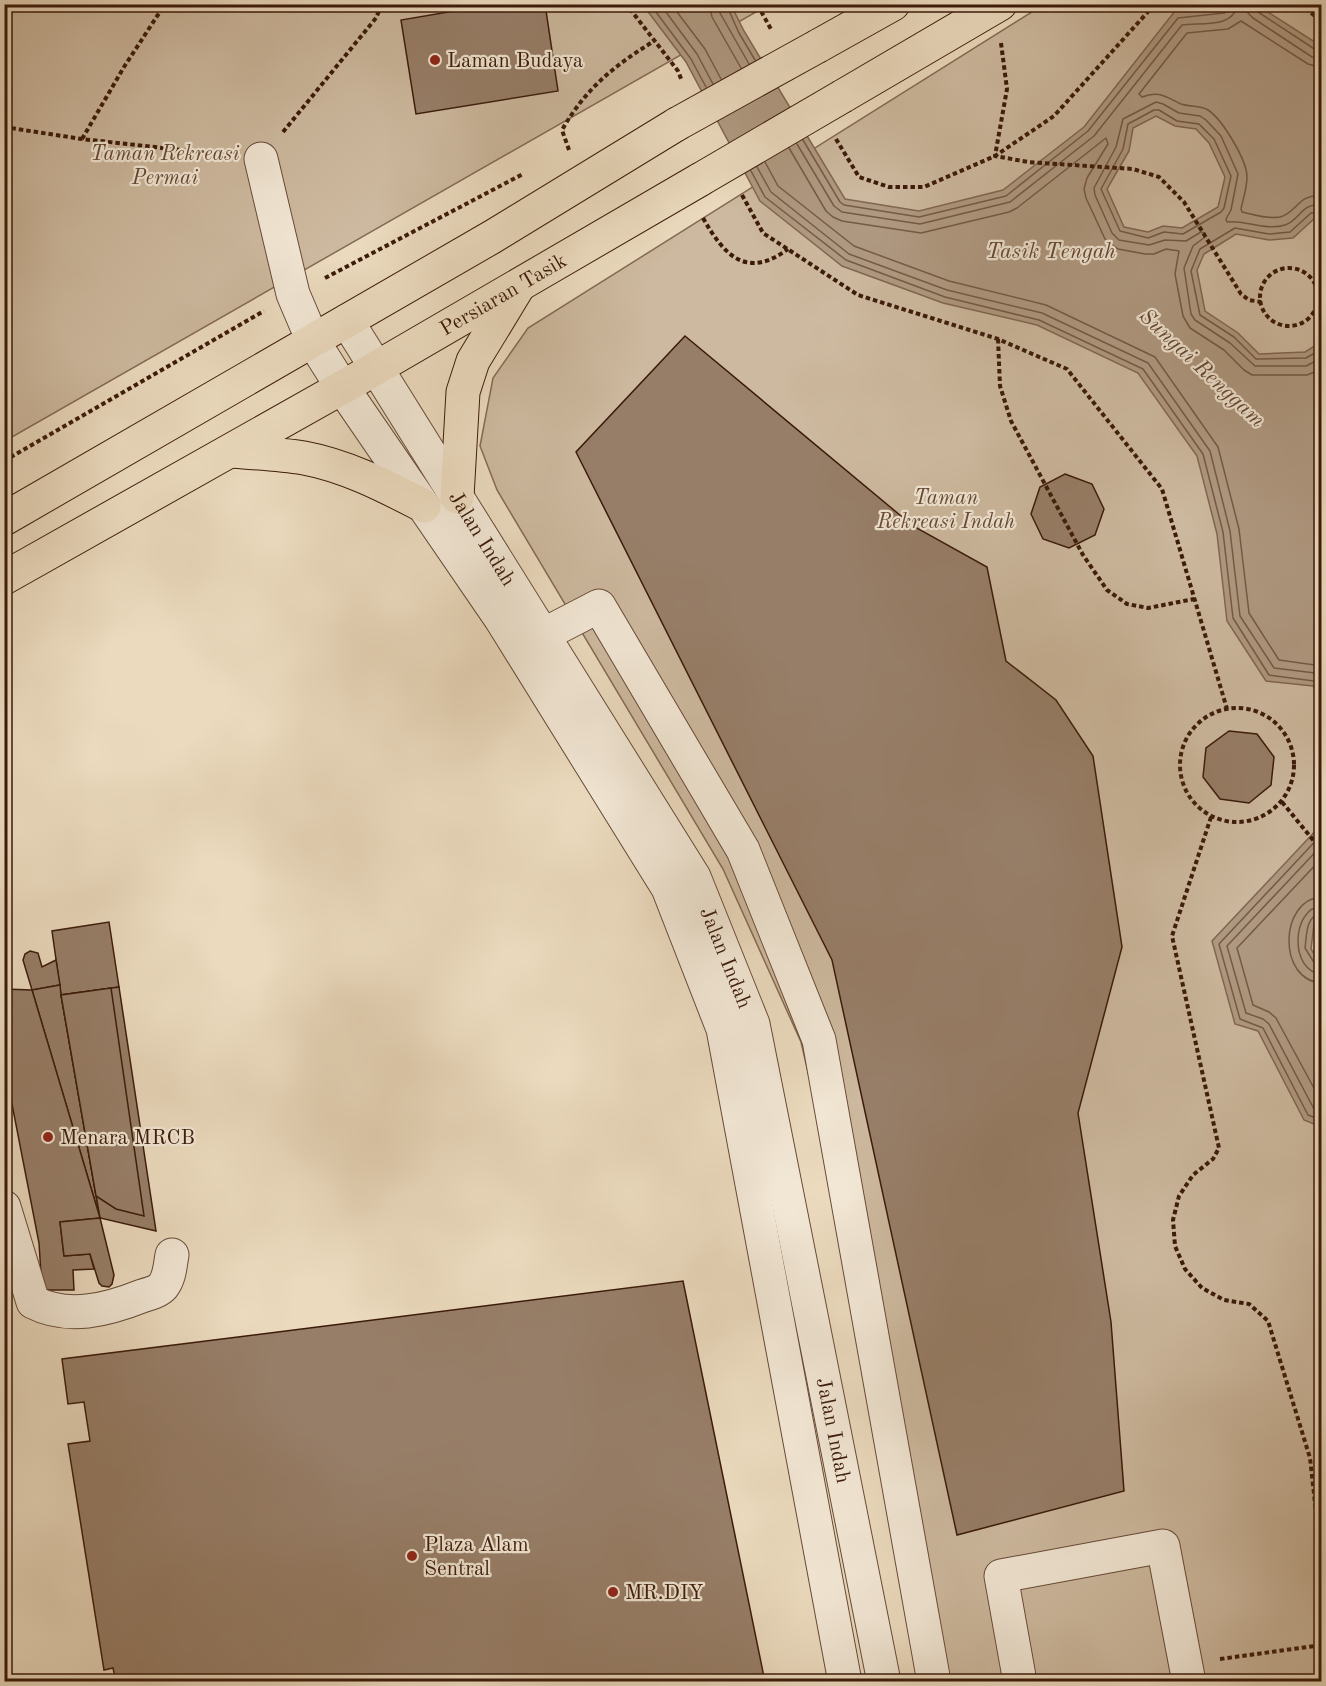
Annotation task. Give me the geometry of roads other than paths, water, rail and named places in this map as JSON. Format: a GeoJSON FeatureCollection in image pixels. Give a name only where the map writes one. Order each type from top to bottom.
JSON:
{"type":"FeatureCollection","features":[{"type":"Feature","properties":{"kind":"main road"},"geometry":{"type":"LineString","coordinates":[[4,519],[492,237],[677,124],[893,4]]}},
{"type":"Feature","properties":{"kind":"main road","name":"Persiaran Tasik"},"geometry":{"type":"LineString","coordinates":[[4,578],[376,368],[998,5]]}},
{"type":"Feature","properties":{"kind":"main road"},"geometry":{"type":"LineString","coordinates":[[457,497],[463,392],[473,361],[519,285]]}},
{"type":"Feature","properties":{"kind":"main road"},"geometry":{"type":"LineString","coordinates":[[231,451],[304,458],[338,466],[373,480],[424,506]]}},
{"type":"Feature","properties":{"kind":"street","name":"Jalan Indah"},"geometry":{"type":"LineString","coordinates":[[261,159],[293,294],[313,341],[501,619],[668,888],[723,1029],[845,1682]]}},
{"type":"Feature","properties":{"kind":"street","name":"Jalan Indah"},"geometry":{"type":"LineString","coordinates":[[347,321],[694,877],[753,1024],[884,1682]]}},
{"type":"Feature","properties":{"kind":"street"},"geometry":{"type":"LineString","coordinates":[[543,635],[599,606],[743,850],[819,1040],[934,1682]]}},
{"type":"Feature","properties":{"kind":"street"},"geometry":{"type":"LineString","coordinates":[[4,1207],[33,1302],[47,1310],[93,1311],[116,1306],[162,1288],[168,1277],[172,1254]]}},
{"type":"Feature","properties":{"kind":"street"},"geometry":{"type":"LineString","coordinates":[[1020,1682],[1001,1576],[1163,1546],[1188,1673]]}},
{"type":"Feature","properties":{"kind":"water","name":"Tasik Tengah"},"geometry":{"type":"Polygon","coordinates":[[[643,5],[731,5],[744,31],[845,199],[919,211],[1003,190],[1084,127],[1175,11],[1257,5],[1321,46],[1321,219],[1315,218],[1293,238],[1269,240],[1236,234],[1204,254],[1197,270],[1205,311],[1238,333],[1259,354],[1305,352],[1321,342],[1321,702],[1313,686],[1266,681],[1227,621],[1217,534],[1197,456],[1138,373],[1037,325],[943,303],[842,266],[760,201],[686,62],[643,5]],[[1156,116],[1133,128],[1129,151],[1107,189],[1124,227],[1148,232],[1163,226],[1182,228],[1218,207],[1225,177],[1209,143],[1196,129],[1175,126],[1156,116]]]}},
{"type":"Feature","properties":{"kind":"water"},"geometry":{"type":"Polygon","coordinates":[[[1321,825],[1321,917],[1314,924],[1311,949],[1321,964],[1321,1127],[1304,1120],[1258,1031],[1235,1024],[1212,941],[1321,825]]]}},
{"type":"Feature","properties":{"kind":"place","name":"Laman Budaya"},"geometry":{"type":"Point","coordinates":[435,60]}},
{"type":"Feature","properties":{"kind":"place","name":"Menara MRCB"},"geometry":{"type":"Point","coordinates":[48,1137]}},
{"type":"Feature","properties":{"kind":"place","name":"Plaza Alam Sentral"},"geometry":{"type":"Point","coordinates":[412,1556]}},
{"type":"Feature","properties":{"kind":"place","name":"MR.DIY"},"geometry":{"type":"Point","coordinates":[613,1592]}},
{"type":"Feature","properties":{"kind":"park label","name":"Taman Rekreasi Permai"},"geometry":{"type":"Point","coordinates":[165,165]}},
{"type":"Feature","properties":{"kind":"park label","name":"Taman Rekreasi Indah"},"geometry":{"type":"Point","coordinates":[946,509]}},
{"type":"Feature","properties":{"kind":"water label","name":"Sungai Renggam"},"geometry":{"type":"Point","coordinates":[1203,367]}}]}
